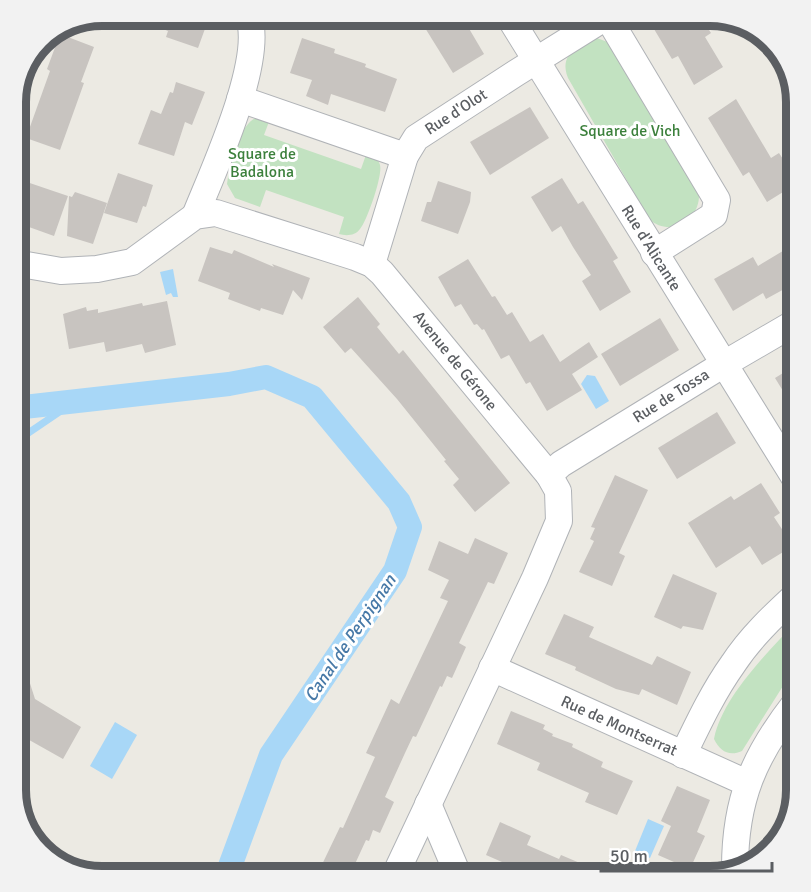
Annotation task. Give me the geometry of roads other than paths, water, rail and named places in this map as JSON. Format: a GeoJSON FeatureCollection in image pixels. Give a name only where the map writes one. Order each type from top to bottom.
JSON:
{"type":"FeatureCollection","features":[{"type":"Feature","properties":{"kind":"street"},"geometry":{"type":"LineString","coordinates":[[26,265],[61,271],[97,269],[132,262],[195,216],[240,99],[252,51],[249,25]]}},
{"type":"Feature","properties":{"kind":"street","name":"Rue d'Alicante"},"geometry":{"type":"LineString","coordinates":[[513,26],[786,464]]}},
{"type":"Feature","properties":{"kind":"street","name":"Rue d'Olot"},"geometry":{"type":"LineString","coordinates":[[372,264],[405,156],[416,138],[592,26]]}},
{"type":"Feature","properties":{"kind":"street"},"geometry":{"type":"LineString","coordinates":[[614,26],[717,200],[714,215],[654,253]]}},
{"type":"Feature","properties":{"kind":"street"},"geometry":{"type":"LineString","coordinates":[[240,99],[405,156]]}},
{"type":"Feature","properties":{"kind":"street","name":"Avenue de Gérone"},"geometry":{"type":"LineString","coordinates":[[195,216],[216,213],[372,264],[382,273],[549,475],[558,491],[559,521],[535,578],[399,866]]}},
{"type":"Feature","properties":{"kind":"street","name":"Rue de Tossa"},"geometry":{"type":"LineString","coordinates":[[549,475],[561,464],[786,328]]}},
{"type":"Feature","properties":{"kind":"street"},"geometry":{"type":"LineString","coordinates":[[683,755],[707,706],[733,663],[770,619],[786,604]]}},
{"type":"Feature","properties":{"kind":"street","name":"Rue de Montserrat"},"geometry":{"type":"LineString","coordinates":[[492,668],[747,783]]}},
{"type":"Feature","properties":{"kind":"street"},"geometry":{"type":"LineString","coordinates":[[735,862],[738,816],[747,783],[772,733],[786,715]]}},
{"type":"Feature","properties":{"kind":"street"},"geometry":{"type":"LineString","coordinates":[[428,804],[454,866]]}},
{"type":"Feature","properties":{"kind":"water"},"geometry":{"type":"Polygon","coordinates":[[[173,269],[178,297],[173,297],[171,293],[166,295],[160,272],[173,269]]]}},
{"type":"Feature","properties":{"kind":"water"},"geometry":{"type":"Polygon","coordinates":[[[587,375],[595,376],[609,401],[596,409],[581,384],[587,375]]]}},
{"type":"Feature","properties":{"kind":"water"},"geometry":{"type":"Polygon","coordinates":[[[115,722],[137,735],[112,779],[90,766],[115,722]]]}},
{"type":"Feature","properties":{"kind":"water"},"geometry":{"type":"Polygon","coordinates":[[[648,819],[664,826],[650,858],[635,851],[648,819]]]}},
{"type":"Feature","properties":{"kind":"waterway","name":"Canal de Perpignan"},"geometry":{"type":"LineString","coordinates":[[26,407],[229,384],[266,377],[312,397],[399,502],[410,527],[395,571],[271,755],[230,866]]}},
{"type":"Feature","properties":{"kind":"waterway"},"geometry":{"type":"LineString","coordinates":[[26,435],[74,402]]}},
{"type":"Feature","properties":{"kind":"park label","name":"Square de Vich"},"geometry":{"type":"Point","coordinates":[630,131]}},
{"type":"Feature","properties":{"kind":"park label","name":"Square de Badalona"},"geometry":{"type":"Point","coordinates":[262,163]}}]}
